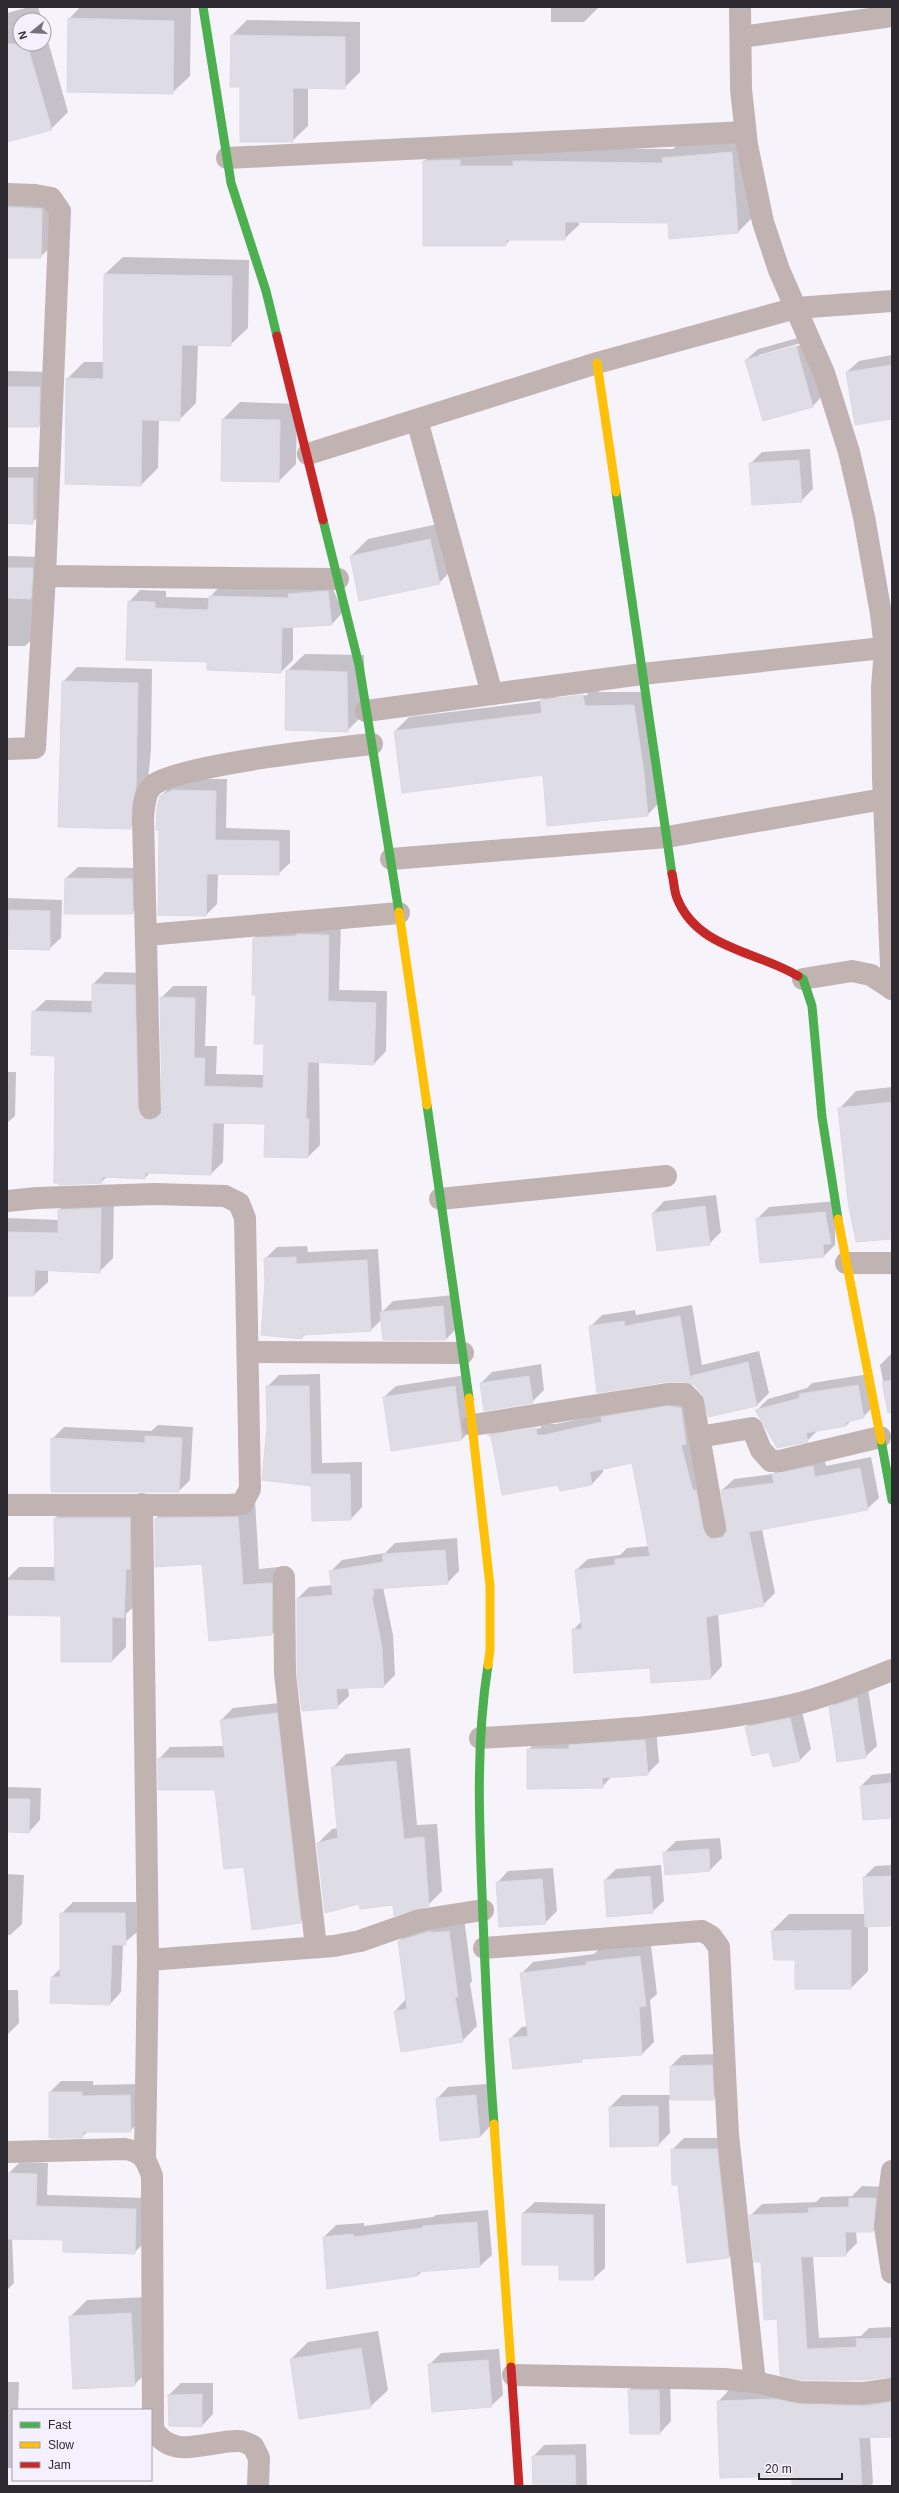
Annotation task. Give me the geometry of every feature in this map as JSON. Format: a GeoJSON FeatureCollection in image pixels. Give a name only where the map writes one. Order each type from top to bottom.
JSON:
{"type":"FeatureCollection","features":[{"type":"Feature","properties":{"kind":"street"},"geometry":{"type":"LineString","coordinates":[[202,7],[231,183],[266,291],[308,454],[359,665],[399,912],[473,1425],[490,1586],[490,1650],[482,1704],[478,1782],[487,2029],[519,2486]]}},
{"type":"Feature","properties":{"kind":"street"},"geometry":{"type":"LineString","coordinates":[[740,7],[741,89],[745,132],[763,222],[779,270],[824,373],[849,452],[889,648],[882,701],[892,989]]}},
{"type":"Feature","properties":{"kind":"street"},"geometry":{"type":"LineString","coordinates":[[741,37],[892,16]]}},
{"type":"Feature","properties":{"kind":"street"},"geometry":{"type":"LineString","coordinates":[[227,158],[745,132]]}},
{"type":"Feature","properties":{"kind":"street"},"geometry":{"type":"LineString","coordinates":[[7,194],[35,195],[51,198],[60,211],[45,576],[35,748],[7,749]]}},
{"type":"Feature","properties":{"kind":"street"},"geometry":{"type":"LineString","coordinates":[[308,454],[597,363],[796,308],[892,301]]}},
{"type":"Feature","properties":{"kind":"street"},"geometry":{"type":"LineString","coordinates":[[597,363],[642,674],[677,898],[693,924],[713,940],[782,966],[803,979],[812,1006],[822,1117],[846,1263],[892,1500]]}},
{"type":"Feature","properties":{"kind":"street"},"geometry":{"type":"LineString","coordinates":[[417,420],[492,694]]}},
{"type":"Feature","properties":{"kind":"street"},"geometry":{"type":"LineString","coordinates":[[45,576],[338,579]]}},
{"type":"Feature","properties":{"kind":"street"},"geometry":{"type":"LineString","coordinates":[[366,711],[642,674],[889,648]]}},
{"type":"Feature","properties":{"kind":"street"},"geometry":{"type":"LineString","coordinates":[[150,1108],[143,818],[145,798],[151,786],[176,775],[311,751],[372,744]]}},
{"type":"Feature","properties":{"kind":"street"},"geometry":{"type":"LineString","coordinates":[[391,859],[667,837],[886,785]]}},
{"type":"Feature","properties":{"kind":"street"},"geometry":{"type":"LineString","coordinates":[[147,935],[399,912]]}},
{"type":"Feature","properties":{"kind":"street"},"geometry":{"type":"LineString","coordinates":[[803,979],[852,970],[871,975],[892,989]]}},
{"type":"Feature","properties":{"kind":"street"},"geometry":{"type":"LineString","coordinates":[[440,1199],[666,1176]]}},
{"type":"Feature","properties":{"kind":"street"},"geometry":{"type":"LineString","coordinates":[[7,1201],[37,1198],[154,1194],[225,1196],[239,1203],[245,1218],[250,1489],[242,1504],[228,1505],[7,1505]]}},
{"type":"Feature","properties":{"kind":"street"},"geometry":{"type":"LineString","coordinates":[[846,1263],[892,1263]]}},
{"type":"Feature","properties":{"kind":"street"},"geometry":{"type":"LineString","coordinates":[[248,1352],[463,1354]]}},
{"type":"Feature","properties":{"kind":"street"},"geometry":{"type":"LineString","coordinates":[[473,1425],[679,1393],[685,1394],[693,1402],[715,1527]]}},
{"type":"Feature","properties":{"kind":"street"},"geometry":{"type":"LineString","coordinates":[[699,1437],[752,1428],[761,1450],[771,1461],[780,1461],[880,1437]]}},
{"type":"Feature","properties":{"kind":"street"},"geometry":{"type":"LineString","coordinates":[[142,1504],[148,1960],[145,2157],[152,2176],[153,2429],[159,2440],[168,2445],[192,2447],[240,2441],[253,2446],[259,2458],[258,2486]]}},
{"type":"Feature","properties":{"kind":"street"},"geometry":{"type":"LineString","coordinates":[[284,1576],[285,1674],[316,1947]]}},
{"type":"Feature","properties":{"kind":"street"},"geometry":{"type":"LineString","coordinates":[[480,1738],[607,1731],[717,1719],[793,1705],[846,1688],[892,1670]]}},
{"type":"Feature","properties":{"kind":"street"},"geometry":{"type":"LineString","coordinates":[[148,1960],[316,1947],[360,1941],[420,1920],[483,1910]]}},
{"type":"Feature","properties":{"kind":"street"},"geometry":{"type":"LineString","coordinates":[[484,1948],[702,1932],[711,1936],[719,1947],[728,2135],[755,2382]]}},
{"type":"Feature","properties":{"kind":"street"},"geometry":{"type":"LineString","coordinates":[[7,2152],[125,2149],[136,2151],[145,2157]]}},
{"type":"Feature","properties":{"kind":"street"},"geometry":{"type":"LineString","coordinates":[[892,2171],[885,2227],[887,2254],[892,2273]]}},
{"type":"Feature","properties":{"kind":"street"},"geometry":{"type":"LineString","coordinates":[[512,2375],[698,2378],[755,2382],[800,2392],[864,2394],[892,2389]]}},
{"type":"Feature","properties":{"kind":"building"},"geometry":{"type":"Polygon","coordinates":[[[68,18],[174,21],[173,94],[67,92],[68,18]]]}},
{"type":"Feature","properties":{"kind":"building"},"geometry":{"type":"Polygon","coordinates":[[[231,35],[345,37],[345,89],[293,88],[293,142],[240,142],[240,87],[230,87],[231,35]]]}},
{"type":"Feature","properties":{"kind":"building"},"geometry":{"type":"Polygon","coordinates":[[[7,44],[12,44],[12,52],[29,52],[52,130],[7,142],[7,44]]]}},
{"type":"Feature","properties":{"kind":"building"},"geometry":{"type":"Polygon","coordinates":[[[732,152],[738,233],[669,239],[668,223],[565,222],[565,240],[506,240],[506,246],[423,246],[423,161],[460,160],[460,166],[513,166],[513,161],[663,163],[662,158],[732,152]]]}},
{"type":"Feature","properties":{"kind":"building"},"geometry":{"type":"Polygon","coordinates":[[[7,207],[42,209],[41,258],[7,258],[7,207]]]}},
{"type":"Feature","properties":{"kind":"building"},"geometry":{"type":"Polygon","coordinates":[[[104,274],[232,276],[231,346],[182,345],[180,421],[142,420],[141,486],[65,484],[66,378],[103,379],[104,274]]]}},
{"type":"Feature","properties":{"kind":"building"},"geometry":{"type":"Polygon","coordinates":[[[796,346],[813,407],[763,421],[745,360],[796,346]]]}},
{"type":"Feature","properties":{"kind":"building"},"geometry":{"type":"Polygon","coordinates":[[[892,365],[892,419],[855,425],[846,372],[892,365]]]}},
{"type":"Feature","properties":{"kind":"building"},"geometry":{"type":"Polygon","coordinates":[[[7,387],[40,387],[39,427],[7,427],[7,387]]]}},
{"type":"Feature","properties":{"kind":"building"},"geometry":{"type":"Polygon","coordinates":[[[222,419],[280,420],[279,482],[221,481],[222,419]]]}},
{"type":"Feature","properties":{"kind":"building"},"geometry":{"type":"Polygon","coordinates":[[[799,460],[802,502],[752,505],[749,463],[799,460]]]}},
{"type":"Feature","properties":{"kind":"building"},"geometry":{"type":"Polygon","coordinates":[[[7,478],[33,478],[33,524],[7,523],[7,478]]]}},
{"type":"Feature","properties":{"kind":"building"},"geometry":{"type":"Polygon","coordinates":[[[430,539],[440,584],[359,601],[350,556],[430,539]]]}},
{"type":"Feature","properties":{"kind":"building"},"geometry":{"type":"Polygon","coordinates":[[[7,568],[33,568],[31,599],[7,598],[7,568]]]}},
{"type":"Feature","properties":{"kind":"building"},"geometry":{"type":"Polygon","coordinates":[[[328,591],[332,625],[282,628],[281,673],[207,670],[207,662],[126,660],[128,601],[155,602],[155,608],[208,610],[209,596],[289,598],[288,594],[328,591]]]}},
{"type":"Feature","properties":{"kind":"building"},"geometry":{"type":"Polygon","coordinates":[[[286,670],[347,672],[348,732],[285,730],[286,670]]]}},
{"type":"Feature","properties":{"kind":"building"},"geometry":{"type":"Polygon","coordinates":[[[62,681],[138,683],[136,787],[132,804],[131,829],[58,827],[62,681]]]}},
{"type":"Feature","properties":{"kind":"building"},"geometry":{"type":"Polygon","coordinates":[[[583,695],[585,706],[634,705],[644,773],[648,816],[547,826],[543,775],[402,793],[394,731],[542,713],[540,700],[583,695]]]}},
{"type":"Feature","properties":{"kind":"building"},"geometry":{"type":"Polygon","coordinates":[[[173,790],[216,791],[215,840],[279,841],[279,875],[207,874],[206,916],[158,915],[159,830],[156,830],[157,807],[160,796],[173,790]]]}},
{"type":"Feature","properties":{"kind":"building"},"geometry":{"type":"Polygon","coordinates":[[[65,878],[132,879],[133,914],[64,914],[65,878]]]}},
{"type":"Feature","properties":{"kind":"building"},"geometry":{"type":"Polygon","coordinates":[[[9,910],[50,911],[50,950],[8,949],[9,910]]]}},
{"type":"Feature","properties":{"kind":"building"},"geometry":{"type":"Polygon","coordinates":[[[297,934],[329,935],[328,1001],[376,1003],[374,1065],[308,1062],[306,1119],[309,1119],[308,1158],[264,1157],[265,1124],[213,1123],[211,1175],[145,1173],[145,1179],[102,1177],[102,1183],[59,1185],[59,1183],[54,1183],[55,1056],[31,1055],[32,1011],[92,1013],[92,984],[135,985],[138,1108],[144,1119],[151,1120],[161,1114],[162,1108],[160,997],[195,998],[194,1058],[205,1058],[204,1086],[263,1088],[264,1044],[254,1044],[256,995],[252,995],[253,938],[296,936],[297,934]]]}},
{"type":"Feature","properties":{"kind":"building"},"geometry":{"type":"Polygon","coordinates":[[[892,1102],[892,1239],[856,1242],[848,1201],[838,1108],[892,1102]]]}},
{"type":"Feature","properties":{"kind":"building"},"geometry":{"type":"Polygon","coordinates":[[[705,1206],[710,1245],[657,1251],[652,1213],[705,1206]]]}},
{"type":"Feature","properties":{"kind":"building"},"geometry":{"type":"Polygon","coordinates":[[[101,1208],[100,1273],[35,1270],[34,1296],[7,1296],[7,1232],[58,1233],[58,1210],[101,1208]]]}},
{"type":"Feature","properties":{"kind":"building"},"geometry":{"type":"Polygon","coordinates":[[[825,1212],[831,1244],[823,1244],[824,1257],[760,1263],[756,1218],[825,1212]]]}},
{"type":"Feature","properties":{"kind":"building"},"geometry":{"type":"Polygon","coordinates":[[[296,1257],[296,1264],[367,1260],[371,1331],[303,1335],[302,1339],[261,1335],[265,1283],[264,1258],[296,1257]]]}},
{"type":"Feature","properties":{"kind":"building"},"geometry":{"type":"Polygon","coordinates":[[[443,1306],[446,1340],[383,1340],[380,1312],[443,1306]]]}},
{"type":"Feature","properties":{"kind":"building"},"geometry":{"type":"Polygon","coordinates":[[[680,1316],[690,1376],[748,1362],[757,1406],[708,1417],[702,1394],[694,1385],[685,1382],[665,1382],[597,1393],[589,1326],[624,1321],[625,1326],[680,1316]]]}},
{"type":"Feature","properties":{"kind":"building"},"geometry":{"type":"Polygon","coordinates":[[[529,1376],[533,1403],[484,1411],[480,1383],[529,1376]]]}},
{"type":"Feature","properties":{"kind":"building"},"geometry":{"type":"Polygon","coordinates":[[[892,1380],[892,1412],[888,1413],[882,1382],[892,1380]]]}},
{"type":"Feature","properties":{"kind":"building"},"geometry":{"type":"Polygon","coordinates":[[[858,1385],[864,1418],[846,1422],[846,1426],[806,1433],[808,1442],[777,1448],[755,1410],[800,1398],[799,1394],[858,1385]]]}},
{"type":"Feature","properties":{"kind":"building"},"geometry":{"type":"Polygon","coordinates":[[[266,1386],[309,1386],[311,1474],[350,1474],[351,1520],[312,1521],[311,1486],[262,1480],[267,1426],[266,1386]]]}},
{"type":"Feature","properties":{"kind":"building"},"geometry":{"type":"Polygon","coordinates":[[[455,1386],[462,1440],[391,1451],[383,1397],[455,1386]]]}},
{"type":"Feature","properties":{"kind":"building"},"geometry":{"type":"Polygon","coordinates":[[[668,1406],[681,1408],[686,1444],[681,1445],[693,1491],[696,1490],[703,1529],[710,1539],[723,1537],[727,1531],[721,1490],[774,1483],[772,1474],[813,1466],[815,1477],[860,1468],[868,1510],[749,1532],[764,1606],[706,1617],[711,1679],[651,1683],[650,1668],[574,1673],[572,1629],[582,1629],[575,1570],[615,1565],[615,1559],[650,1556],[632,1463],[590,1472],[592,1485],[560,1491],[558,1485],[502,1495],[491,1436],[487,1435],[536,1428],[537,1435],[544,1435],[602,1422],[601,1417],[668,1406]]]}},
{"type":"Feature","properties":{"kind":"building"},"geometry":{"type":"Polygon","coordinates":[[[145,1436],[182,1438],[179,1492],[51,1492],[51,1438],[145,1443],[145,1436]]]}},
{"type":"Feature","properties":{"kind":"building"},"geometry":{"type":"Polygon","coordinates":[[[238,1517],[243,1585],[272,1583],[272,1635],[209,1641],[202,1564],[155,1567],[155,1518],[238,1517]]]}},
{"type":"Feature","properties":{"kind":"building"},"geometry":{"type":"Polygon","coordinates":[[[54,1518],[130,1518],[130,1569],[126,1569],[124,1618],[112,1617],[112,1662],[61,1662],[61,1616],[7,1615],[7,1580],[55,1581],[54,1518]]]}},
{"type":"Feature","properties":{"kind":"building"},"geometry":{"type":"Polygon","coordinates":[[[445,1550],[448,1584],[373,1589],[374,1596],[372,1597],[382,1647],[384,1687],[336,1689],[338,1708],[302,1711],[297,1673],[297,1598],[333,1595],[329,1571],[383,1562],[383,1554],[445,1550]]]}},
{"type":"Feature","properties":{"kind":"building"},"geometry":{"type":"Polygon","coordinates":[[[857,1698],[866,1758],[837,1762],[829,1707],[857,1698]]]}},
{"type":"Feature","properties":{"kind":"building"},"geometry":{"type":"Polygon","coordinates":[[[277,1713],[301,1923],[252,1930],[244,1867],[224,1869],[215,1790],[158,1790],[158,1758],[225,1758],[220,1720],[277,1713]]]}},
{"type":"Feature","properties":{"kind":"building"},"geometry":{"type":"Polygon","coordinates":[[[790,1718],[800,1761],[773,1767],[769,1752],[752,1756],[745,1727],[790,1718]]]}},
{"type":"Feature","properties":{"kind":"building"},"geometry":{"type":"Polygon","coordinates":[[[645,1740],[648,1775],[602,1778],[603,1788],[527,1789],[527,1749],[569,1749],[569,1745],[645,1740]]]}},
{"type":"Feature","properties":{"kind":"building"},"geometry":{"type":"Polygon","coordinates":[[[396,1761],[404,1839],[424,1837],[429,1906],[394,1916],[393,1905],[360,1909],[359,1904],[325,1913],[317,1843],[338,1838],[331,1767],[396,1761]]]}},
{"type":"Feature","properties":{"kind":"building"},"geometry":{"type":"Polygon","coordinates":[[[892,1783],[892,1818],[863,1820],[860,1786],[892,1783]]]}},
{"type":"Feature","properties":{"kind":"building"},"geometry":{"type":"Polygon","coordinates":[[[7,1799],[30,1799],[29,1833],[7,1832],[7,1799]]]}},
{"type":"Feature","properties":{"kind":"building"},"geometry":{"type":"Polygon","coordinates":[[[709,1849],[710,1871],[665,1875],[663,1852],[709,1849]]]}},
{"type":"Feature","properties":{"kind":"building"},"geometry":{"type":"Polygon","coordinates":[[[650,1876],[653,1913],[607,1917],[604,1880],[650,1876]]]}},
{"type":"Feature","properties":{"kind":"building"},"geometry":{"type":"Polygon","coordinates":[[[892,1876],[892,1926],[865,1927],[863,1877],[892,1876]]]}},
{"type":"Feature","properties":{"kind":"building"},"geometry":{"type":"Polygon","coordinates":[[[542,1879],[546,1924],[499,1927],[496,1882],[542,1879]]]}},
{"type":"Feature","properties":{"kind":"building"},"geometry":{"type":"Polygon","coordinates":[[[60,1913],[125,1913],[126,1945],[112,1945],[110,2005],[50,2003],[51,1977],[60,1977],[60,1913]]]}},
{"type":"Feature","properties":{"kind":"building"},"geometry":{"type":"Polygon","coordinates":[[[851,1930],[851,1989],[795,1989],[795,1960],[774,1960],[771,1931],[851,1930]]]}},
{"type":"Feature","properties":{"kind":"building"},"geometry":{"type":"Polygon","coordinates":[[[431,1931],[431,1933],[449,1931],[458,1997],[455,1997],[463,2042],[401,2052],[394,2011],[407,2009],[398,1941],[431,1931]]]}},
{"type":"Feature","properties":{"kind":"building"},"geometry":{"type":"Polygon","coordinates":[[[640,1956],[646,2006],[639,2007],[642,2055],[581,2059],[582,2062],[513,2069],[509,2038],[528,2036],[520,1973],[586,1965],[586,1962],[640,1956]]]}},
{"type":"Feature","properties":{"kind":"building"},"geometry":{"type":"Polygon","coordinates":[[[712,2065],[714,2100],[670,2100],[670,2066],[712,2065]]]}},
{"type":"Feature","properties":{"kind":"building"},"geometry":{"type":"Polygon","coordinates":[[[49,2092],[82,2092],[82,2096],[130,2095],[131,2132],[83,2132],[83,2138],[49,2138],[49,2092]]]}},
{"type":"Feature","properties":{"kind":"building"},"geometry":{"type":"Polygon","coordinates":[[[476,2095],[480,2137],[440,2141],[436,2098],[476,2095]]]}},
{"type":"Feature","properties":{"kind":"building"},"geometry":{"type":"Polygon","coordinates":[[[658,2106],[659,2146],[610,2147],[609,2107],[658,2106]]]}},
{"type":"Feature","properties":{"kind":"building"},"geometry":{"type":"Polygon","coordinates":[[[671,2149],[717,2149],[729,2258],[687,2263],[678,2185],[672,2185],[671,2149]]]}},
{"type":"Feature","properties":{"kind":"building"},"geometry":{"type":"Polygon","coordinates":[[[7,2173],[37,2174],[36,2206],[136,2209],[135,2254],[63,2252],[63,2240],[7,2239],[7,2173]]]}},
{"type":"Feature","properties":{"kind":"building"},"geometry":{"type":"Polygon","coordinates":[[[849,2198],[876,2198],[873,2232],[845,2232],[846,2256],[801,2257],[807,2349],[857,2347],[856,2339],[892,2338],[892,2377],[863,2380],[801,2380],[780,2375],[777,2319],[764,2320],[761,2262],[754,2262],[749,2215],[809,2213],[808,2208],[849,2207],[849,2198]]]}},
{"type":"Feature","properties":{"kind":"building"},"geometry":{"type":"Polygon","coordinates":[[[522,2213],[593,2215],[594,2280],[559,2280],[559,2265],[522,2265],[522,2213]]]}},
{"type":"Feature","properties":{"kind":"building"},"geometry":{"type":"Polygon","coordinates":[[[477,2222],[480,2267],[417,2272],[417,2276],[327,2289],[323,2237],[353,2234],[353,2237],[423,2228],[423,2226],[477,2222]]]}},
{"type":"Feature","properties":{"kind":"building"},"geometry":{"type":"Polygon","coordinates":[[[131,2313],[135,2386],[73,2389],[69,2316],[131,2313]]]}},
{"type":"Feature","properties":{"kind":"building"},"geometry":{"type":"Polygon","coordinates":[[[361,2348],[371,2408],[299,2419],[290,2359],[361,2348]]]}},
{"type":"Feature","properties":{"kind":"building"},"geometry":{"type":"Polygon","coordinates":[[[488,2360],[492,2407],[432,2412],[428,2364],[488,2360]]]}},
{"type":"Feature","properties":{"kind":"building"},"geometry":{"type":"Polygon","coordinates":[[[628,2390],[659,2390],[660,2434],[630,2434],[628,2390]]]}},
{"type":"Feature","properties":{"kind":"building"},"geometry":{"type":"Polygon","coordinates":[[[202,2394],[202,2427],[169,2426],[168,2395],[202,2394]]]}},
{"type":"Feature","properties":{"kind":"building"},"geometry":{"type":"Polygon","coordinates":[[[774,2399],[800,2404],[864,2406],[892,2402],[892,2437],[859,2438],[862,2486],[792,2486],[792,2476],[720,2478],[717,2401],[774,2399]]]}},
{"type":"Feature","properties":{"kind":"building"},"geometry":{"type":"Polygon","coordinates":[[[575,2455],[576,2486],[533,2486],[532,2456],[575,2455]]]}},
{"type":"Feature","properties":{"kind":"traffic: fast"},"geometry":{"type":"LineString","coordinates":[[203,7],[231,183],[266,291],[277,336]]}},
{"type":"Feature","properties":{"kind":"traffic: fast"},"geometry":{"type":"LineString","coordinates":[[616,492],[672,874]]}},
{"type":"Feature","properties":{"kind":"traffic: fast"},"geometry":{"type":"LineString","coordinates":[[323,520],[359,665],[399,912]]}},
{"type":"Feature","properties":{"kind":"traffic: fast"},"geometry":{"type":"LineString","coordinates":[[798,976],[803,979],[812,1006],[822,1117],[838,1219]]}},
{"type":"Feature","properties":{"kind":"traffic: fast"},"geometry":{"type":"LineString","coordinates":[[427,1105],[469,1398]]}},
{"type":"Feature","properties":{"kind":"traffic: fast"},"geometry":{"type":"LineString","coordinates":[[881,1440],[892,1500]]}},
{"type":"Feature","properties":{"kind":"traffic: fast"},"geometry":{"type":"LineString","coordinates":[[488,1665],[484,1694],[480,1751],[479,1808],[490,2066],[494,2124]]}},
{"type":"Feature","properties":{"kind":"traffic: slow"},"geometry":{"type":"LineString","coordinates":[[597,363],[616,492]]}},
{"type":"Feature","properties":{"kind":"traffic: slow"},"geometry":{"type":"LineString","coordinates":[[399,912],[427,1105]]}},
{"type":"Feature","properties":{"kind":"traffic: slow"},"geometry":{"type":"LineString","coordinates":[[838,1219],[881,1440]]}},
{"type":"Feature","properties":{"kind":"traffic: slow"},"geometry":{"type":"LineString","coordinates":[[469,1398],[490,1586],[490,1650],[488,1665]]}},
{"type":"Feature","properties":{"kind":"traffic: slow"},"geometry":{"type":"LineString","coordinates":[[494,2124],[511,2367]]}},
{"type":"Feature","properties":{"kind":"traffic: jam"},"geometry":{"type":"LineString","coordinates":[[277,336],[323,520]]}},
{"type":"Feature","properties":{"kind":"traffic: jam"},"geometry":{"type":"LineString","coordinates":[[672,874],[677,898],[686,915],[699,928],[713,938],[730,947],[798,976]]}},
{"type":"Feature","properties":{"kind":"traffic: jam"},"geometry":{"type":"LineString","coordinates":[[511,2367],[519,2486]]}}]}
